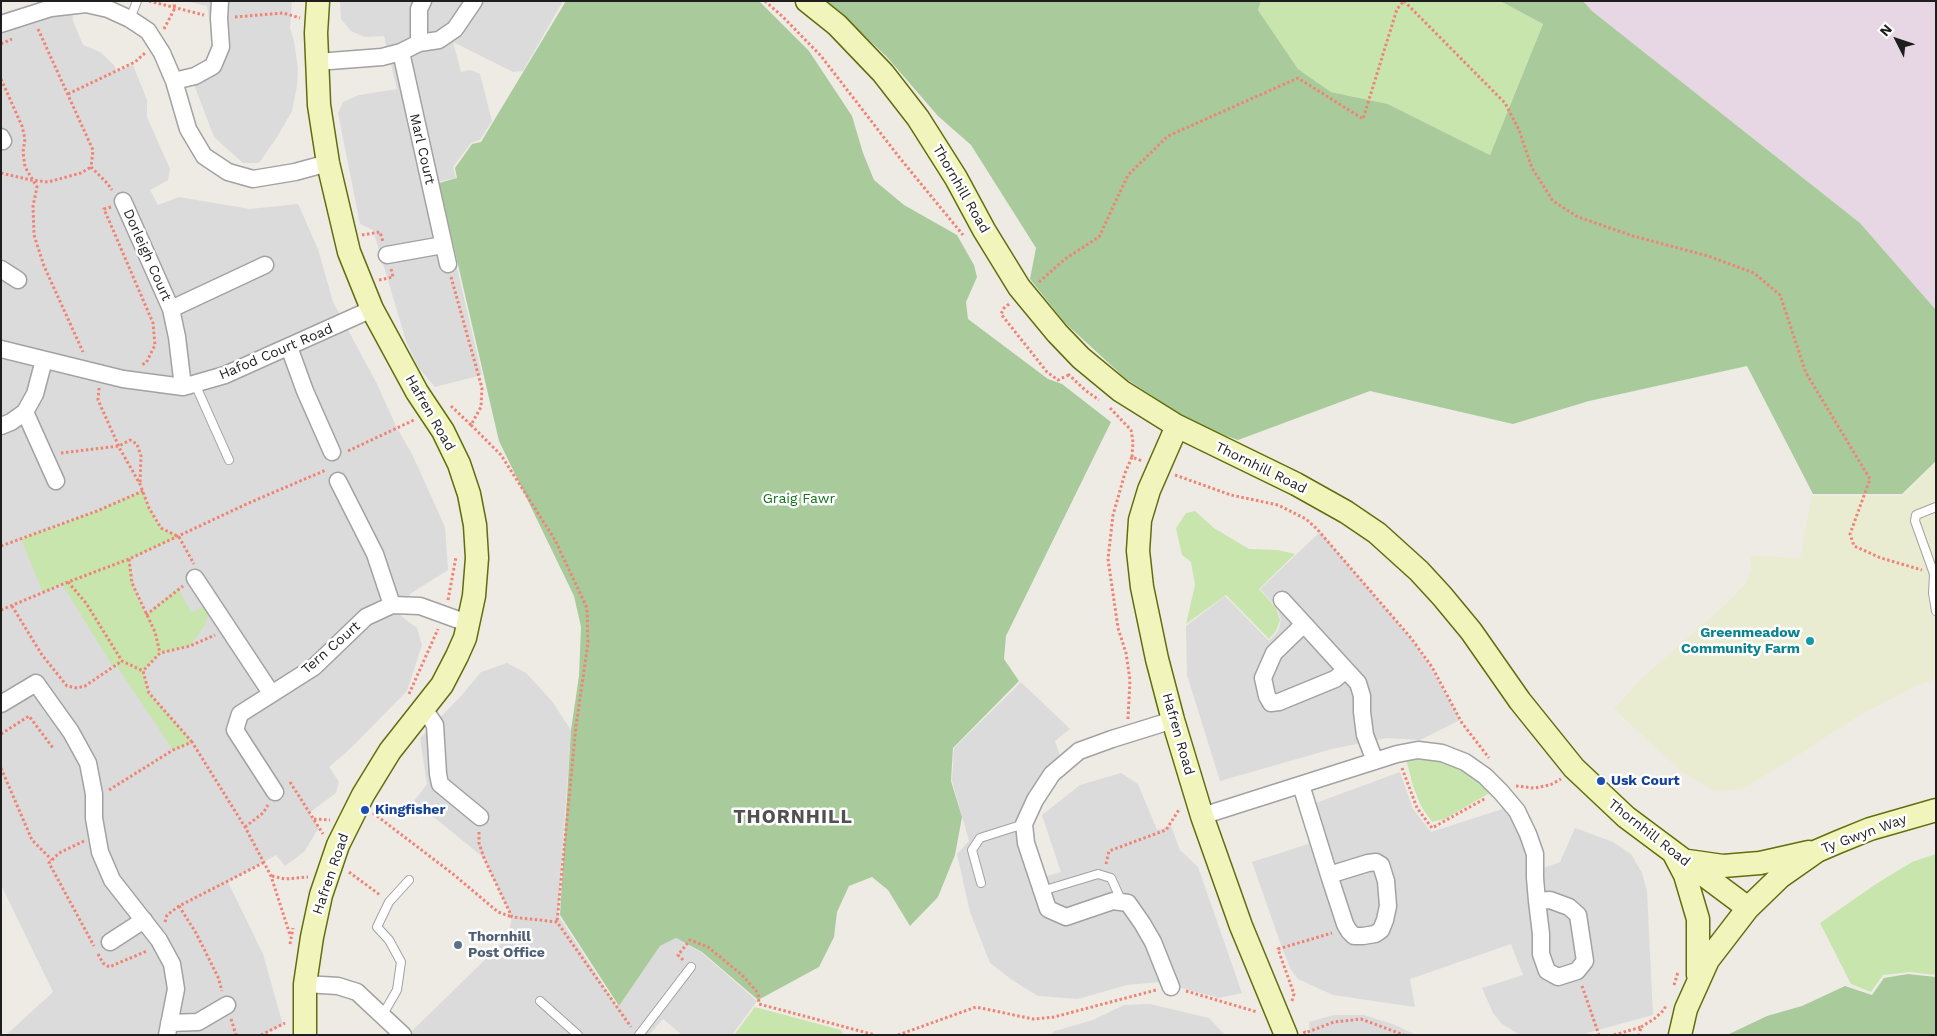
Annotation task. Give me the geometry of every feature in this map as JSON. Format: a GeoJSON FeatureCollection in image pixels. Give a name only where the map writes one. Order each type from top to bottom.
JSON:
{"type":"FeatureCollection","features":[{"type":"Feature","properties":{"kind":"street"},"geometry":{"type":"LineString","coordinates":[[174,81],[195,76],[213,66],[221,47],[220,1]]}},
{"type":"Feature","properties":{"kind":"street","name":"Hafren Road"},"geometry":{"type":"LineString","coordinates":[[296,1031],[321,895],[338,845],[363,795],[390,751],[416,702],[442,685],[458,656],[465,638],[474,596],[477,558],[475,525],[470,494],[459,464],[443,431],[417,392],[372,309],[349,252],[328,163],[319,105],[317,62],[318,1]]}},
{"type":"Feature","properties":{"kind":"street"},"geometry":{"type":"LineString","coordinates":[[419,43],[419,9],[423,1]]}},
{"type":"Feature","properties":{"kind":"street"},"geometry":{"type":"LineString","coordinates":[[317,62],[382,57],[401,52],[419,43],[439,40],[455,29],[474,1]]}},
{"type":"Feature","properties":{"kind":"street","name":"Thornhill Road"},"geometry":{"type":"LineString","coordinates":[[808,1],[837,26],[883,73],[918,118],[956,178],[984,230],[1020,287],[1057,333],[1081,358],[1121,391],[1177,426],[1296,484],[1346,512],[1377,533],[1403,556],[1442,596],[1471,632],[1520,701],[1574,768],[1626,817],[1748,908]]}},
{"type":"Feature","properties":{"kind":"street"},"geometry":{"type":"LineString","coordinates":[[1,24],[51,8],[86,4],[108,9],[130,19],[148,31],[156,43],[174,81],[188,129],[204,156],[228,172],[253,179],[295,172],[328,163]]}},
{"type":"Feature","properties":{"kind":"street","name":"Marl Court"},"geometry":{"type":"LineString","coordinates":[[401,52],[448,264]]}},
{"type":"Feature","properties":{"kind":"street","name":"Dorleigh Court"},"geometry":{"type":"LineString","coordinates":[[117,201],[171,308],[189,386]]}},
{"type":"Feature","properties":{"kind":"street"},"geometry":{"type":"LineString","coordinates":[[387,255],[443,245]]}},
{"type":"Feature","properties":{"kind":"street","name":"Dorleigh Court"},"geometry":{"type":"LineString","coordinates":[[171,308],[265,265]]}},
{"type":"Feature","properties":{"kind":"street"},"geometry":{"type":"LineString","coordinates":[[1,269],[18,280]]}},
{"type":"Feature","properties":{"kind":"street","name":"Hafod Court Road"},"geometry":{"type":"LineString","coordinates":[[1,349],[123,379],[189,386],[225,375],[372,309]]}},
{"type":"Feature","properties":{"kind":"street"},"geometry":{"type":"LineString","coordinates":[[289,347],[305,391],[335,457]]}},
{"type":"Feature","properties":{"kind":"street"},"geometry":{"type":"LineString","coordinates":[[1,426],[11,422],[25,412],[36,394],[44,360]]}},
{"type":"Feature","properties":{"kind":"street"},"geometry":{"type":"LineString","coordinates":[[25,412],[56,482]]}},
{"type":"Feature","properties":{"kind":"street","name":"Hafren Road"},"geometry":{"type":"LineString","coordinates":[[1177,426],[1149,490],[1140,520],[1138,551],[1142,588],[1157,659],[1173,720],[1202,816],[1241,926],[1278,1013],[1294,1031]]}},
{"type":"Feature","properties":{"kind":"street"},"geometry":{"type":"LineString","coordinates":[[338,481],[375,554],[392,605]]}},
{"type":"Feature","properties":{"kind":"street"},"geometry":{"type":"LineString","coordinates":[[195,578],[271,693]]}},
{"type":"Feature","properties":{"kind":"street"},"geometry":{"type":"LineString","coordinates":[[1282,600],[1358,683],[1362,696],[1365,735],[1375,761]]}},
{"type":"Feature","properties":{"kind":"street","name":"Tern Court"},"geometry":{"type":"LineString","coordinates":[[276,792],[235,730],[240,714],[314,667],[366,617],[392,605],[420,606],[467,623]]}},
{"type":"Feature","properties":{"kind":"street"},"geometry":{"type":"LineString","coordinates":[[1304,624],[1274,653],[1267,668],[1263,678],[1267,696],[1271,703],[1279,702],[1335,679],[1346,670]]}},
{"type":"Feature","properties":{"kind":"street"},"geometry":{"type":"LineString","coordinates":[[1,704],[36,683],[71,732],[88,763],[94,794],[94,818],[100,852],[112,880],[159,940],[172,964],[176,990],[168,1029],[198,1022],[227,1005]]}},
{"type":"Feature","properties":{"kind":"street"},"geometry":{"type":"LineString","coordinates":[[416,702],[435,725],[440,784],[480,817]]}},
{"type":"Feature","properties":{"kind":"street"},"geometry":{"type":"LineString","coordinates":[[1171,987],[1153,942],[1128,903],[1113,901],[1066,917],[1048,909],[1026,842],[1024,824],[1034,800],[1052,774],[1079,751],[1112,738],[1173,720]]}},
{"type":"Feature","properties":{"kind":"street"},"geometry":{"type":"LineString","coordinates":[[1202,816],[1397,754],[1418,750],[1442,753],[1464,762],[1485,776],[1517,811],[1528,834],[1534,854],[1537,901],[1541,954],[1547,971],[1558,977],[1577,971],[1585,961],[1578,915],[1569,908],[1550,900],[1537,901]]}},
{"type":"Feature","properties":{"kind":"street"},"geometry":{"type":"LineString","coordinates":[[1301,785],[1329,875],[1347,928],[1354,936],[1375,934],[1381,930],[1388,906],[1384,870],[1381,865],[1376,862],[1329,875]]}},
{"type":"Feature","properties":{"kind":"street","name":"Ty Gwyn Way"},"geometry":{"type":"LineString","coordinates":[[1680,1035],[1686,1010],[1690,972],[1708,960],[1748,908],[1780,877],[1817,851],[1870,829],[1936,810]]}},
{"type":"Feature","properties":{"kind":"street"},"geometry":{"type":"LineString","coordinates":[[1678,856],[1723,866],[1760,862],[1817,851]]}},
{"type":"Feature","properties":{"kind":"street"},"geometry":{"type":"LineString","coordinates":[[1678,856],[1698,918],[1690,972]]}},
{"type":"Feature","properties":{"kind":"street"},"geometry":{"type":"LineString","coordinates":[[110,942],[144,920]]}},
{"type":"Feature","properties":{"kind":"street"},"geometry":{"type":"LineString","coordinates":[[305,984],[338,986],[357,992],[403,1035]]}},
{"type":"Feature","properties":{"kind":"lane"},"geometry":{"type":"LineString","coordinates":[[130,19],[137,1]]}},
{"type":"Feature","properties":{"kind":"lane"},"geometry":{"type":"LineString","coordinates":[[189,386],[228,460]]}},
{"type":"Feature","properties":{"kind":"lane"},"geometry":{"type":"LineString","coordinates":[[1936,507],[1916,516],[1914,521],[1934,574],[1933,593],[1936,611]]}},
{"type":"Feature","properties":{"kind":"lane"},"geometry":{"type":"LineString","coordinates":[[980,883],[972,850],[980,838],[1024,824]]}},
{"type":"Feature","properties":{"kind":"lane"},"geometry":{"type":"LineString","coordinates":[[1042,891],[1098,874],[1112,878],[1122,902]]}},
{"type":"Feature","properties":{"kind":"lane"},"geometry":{"type":"LineString","coordinates":[[382,1016],[397,990],[401,962],[389,940],[377,927],[389,902],[409,880]]}},
{"type":"Feature","properties":{"kind":"lane"},"geometry":{"type":"LineString","coordinates":[[639,1035],[691,967]]}},
{"type":"Feature","properties":{"kind":"lane"},"geometry":{"type":"LineString","coordinates":[[540,1002],[578,1035]]}},
{"type":"Feature","properties":{"kind":"path"},"geometry":{"type":"LineString","coordinates":[[149,1],[219,18],[283,13],[303,20]]}},
{"type":"Feature","properties":{"kind":"path"},"geometry":{"type":"LineString","coordinates":[[68,94],[135,62],[156,43],[175,8],[173,1]]}},
{"type":"Feature","properties":{"kind":"path"},"geometry":{"type":"LineString","coordinates":[[765,1],[784,17],[821,56],[968,240]]}},
{"type":"Feature","properties":{"kind":"path"},"geometry":{"type":"LineString","coordinates":[[1036,284],[1065,259],[1099,237],[1128,176],[1168,136],[1298,78],[1363,119],[1397,9],[1404,1],[1505,103],[1519,130],[1532,168],[1553,201],[1578,217],[1633,236],[1708,256],[1754,273],[1780,295],[1806,373],[1870,479],[1850,534],[1854,546],[1881,558],[1934,574]]}},
{"type":"Feature","properties":{"kind":"path"},"geometry":{"type":"LineString","coordinates":[[32,14],[93,150],[91,167]]}},
{"type":"Feature","properties":{"kind":"path"},"geometry":{"type":"LineString","coordinates":[[1,79],[22,126],[25,139],[23,152],[25,167],[31,180],[37,187],[33,206],[34,235],[44,266],[92,371],[98,400],[119,446],[140,484],[149,508],[161,528],[178,537],[201,575],[178,588],[146,615]]}},
{"type":"Feature","properties":{"kind":"path"},"geometry":{"type":"LineString","coordinates":[[1,173],[48,182],[81,173],[91,167]]}},
{"type":"Feature","properties":{"kind":"path"},"geometry":{"type":"LineString","coordinates":[[91,167],[107,183],[117,201],[104,209],[153,323],[155,345],[146,363],[138,366]]}},
{"type":"Feature","properties":{"kind":"path"},"geometry":{"type":"LineString","coordinates":[[1010,303],[1004,308],[1002,314],[1048,372],[1058,380],[1069,376]]}},
{"type":"Feature","properties":{"kind":"path"},"geometry":{"type":"LineString","coordinates":[[1063,368],[1069,376],[1119,416],[1131,430],[1133,442],[1132,457]]}},
{"type":"Feature","properties":{"kind":"path"},"geometry":{"type":"LineString","coordinates":[[1,610],[130,559],[251,502],[327,469],[335,457],[421,417]]}},
{"type":"Feature","properties":{"kind":"path"},"geometry":{"type":"LineString","coordinates":[[471,424],[501,455],[555,540],[587,608],[588,644],[576,726],[558,922],[630,1026],[633,1035]]}},
{"type":"Feature","properties":{"kind":"path"},"geometry":{"type":"LineString","coordinates":[[46,458],[66,452],[119,446],[130,440],[137,444],[140,456],[140,484]]}},
{"type":"Feature","properties":{"kind":"path"},"geometry":{"type":"LineString","coordinates":[[1,546],[97,511],[143,491]]}},
{"type":"Feature","properties":{"kind":"path"},"geometry":{"type":"LineString","coordinates":[[416,702],[427,650],[445,614],[456,548]]}},
{"type":"Feature","properties":{"kind":"path"},"geometry":{"type":"LineString","coordinates":[[130,559],[132,583],[155,632],[160,653]]}},
{"type":"Feature","properties":{"kind":"path"},"geometry":{"type":"LineString","coordinates":[[68,582],[86,603],[122,661],[143,671],[149,692],[192,742],[245,827],[272,876],[290,935],[290,945]]}},
{"type":"Feature","properties":{"kind":"path"},"geometry":{"type":"LineString","coordinates":[[12,606],[42,655],[66,686],[77,688],[85,686],[122,661]]}},
{"type":"Feature","properties":{"kind":"path"},"geometry":{"type":"LineString","coordinates":[[143,671],[160,653],[190,646],[229,628]]}},
{"type":"Feature","properties":{"kind":"path"},"geometry":{"type":"LineString","coordinates":[[1,734],[29,716],[53,748]]}},
{"type":"Feature","properties":{"kind":"path"},"geometry":{"type":"LineString","coordinates":[[94,794],[109,790],[173,750],[192,742]]}},
{"type":"Feature","properties":{"kind":"path"},"geometry":{"type":"LineString","coordinates":[[1,768],[32,840],[52,860]]}},
{"type":"Feature","properties":{"kind":"path"},"geometry":{"type":"LineString","coordinates":[[1513,784],[1534,788],[1550,785],[1563,778]]}},
{"type":"Feature","properties":{"kind":"path"},"geometry":{"type":"LineString","coordinates":[[367,820],[373,813],[376,804]]}},
{"type":"Feature","properties":{"kind":"path"},"geometry":{"type":"LineString","coordinates":[[373,813],[453,874],[498,912],[512,917],[558,922]]}},
{"type":"Feature","properties":{"kind":"path"},"geometry":{"type":"LineString","coordinates":[[480,817],[479,844],[512,917]]}},
{"type":"Feature","properties":{"kind":"path"},"geometry":{"type":"LineString","coordinates":[[313,819],[333,820]]}},
{"type":"Feature","properties":{"kind":"path"},"geometry":{"type":"LineString","coordinates":[[342,866],[389,902]]}},
{"type":"Feature","properties":{"kind":"path"},"geometry":{"type":"LineString","coordinates":[[272,876],[285,879],[310,877],[307,885]]}},
{"type":"Feature","properties":{"kind":"path"},"geometry":{"type":"LineString","coordinates":[[179,906],[196,933],[218,977],[236,1035]]}},
{"type":"Feature","properties":{"kind":"path"},"geometry":{"type":"LineString","coordinates":[[290,935],[293,927]]}},
{"type":"Feature","properties":{"kind":"path"},"geometry":{"type":"LineString","coordinates":[[898,1035],[976,1007],[1033,1019],[1054,1017],[1171,987],[1266,1015],[1278,1013],[1290,1009],[1294,994],[1278,949],[1347,928]]}},
{"type":"Feature","properties":{"kind":"path"},"geometry":{"type":"LineString","coordinates":[[691,967],[678,955],[690,940],[708,947],[742,975],[758,993],[760,1004],[875,1035]]}},
{"type":"Feature","properties":{"kind":"path"},"geometry":{"type":"LineString","coordinates":[[1577,971],[1599,1035]]}},
{"type":"Feature","properties":{"kind":"path"},"geometry":{"type":"LineString","coordinates":[[1673,987],[1690,972]]}},
{"type":"Feature","properties":{"kind":"path"},"geometry":{"type":"LineString","coordinates":[[1614,1035],[1654,1019],[1664,1010],[1667,1003]]}},
{"type":"Feature","properties":{"kind":"path"},"geometry":{"type":"LineString","coordinates":[[1294,1031],[1305,1033],[1334,1022],[1361,1019],[1404,1035]]}},
{"type":"Feature","properties":{"kind":"path"},"geometry":{"type":"LineString","coordinates":[[261,1035],[283,1025],[287,1020],[296,1031]]}},
{"type":"Feature","properties":{"kind":"path"},"geometry":{"type":"LineString","coordinates":[[1639,1035],[1640,1026]]}},
{"type":"Feature","properties":{"kind":"shaded area"},"geometry":{"type":"Polygon","coordinates":[[[43,1],[71,1],[73,21],[83,45],[100,52],[114,65],[117,72],[133,65],[147,100],[147,117],[170,169],[168,180],[150,190],[158,205],[179,197],[250,209],[298,204],[318,249],[333,302],[413,456],[445,527],[448,570],[410,594],[400,615],[417,628],[422,645],[407,691],[351,748],[329,767],[339,782],[336,793],[309,813],[319,827],[305,851],[285,866],[276,855],[228,882],[263,954],[283,1025],[267,1033],[268,1035],[6,1035],[53,992],[1,885],[1,18],[43,1]]]}},
{"type":"Feature","properties":{"kind":"shaded area"},"geometry":{"type":"Polygon","coordinates":[[[185,1],[292,1],[290,28],[298,68],[292,111],[259,163],[243,163],[214,137],[188,69],[200,66],[211,54],[212,36],[207,6],[185,1]]]}},
{"type":"Feature","properties":{"kind":"shaded area"},"geometry":{"type":"Polygon","coordinates":[[[340,1],[563,1],[523,71],[513,72],[453,42],[461,72],[470,70],[480,74],[492,121],[480,140],[471,143],[453,167],[456,178],[437,182],[482,375],[435,387],[418,367],[406,341],[373,230],[360,224],[338,113],[343,102],[359,95],[397,89],[384,36],[365,37],[351,31],[341,19],[340,1]]]}},
{"type":"Feature","properties":{"kind":"shaded area"},"geometry":{"type":"Polygon","coordinates":[[[1583,1],[1936,1],[1936,310],[1860,223],[1592,11],[1583,1]]]}},
{"type":"Feature","properties":{"kind":"shaded area"},"geometry":{"type":"Polygon","coordinates":[[[1320,532],[1411,639],[1431,668],[1460,720],[1420,740],[1387,738],[1332,749],[1220,781],[1187,675],[1186,626],[1225,596],[1269,641],[1278,631],[1281,620],[1277,608],[1260,589],[1320,532]]]}},
{"type":"Feature","properties":{"kind":"shaded area"},"geometry":{"type":"Polygon","coordinates":[[[507,663],[526,673],[551,700],[571,730],[558,915],[618,1007],[660,946],[676,938],[702,953],[757,1001],[732,1035],[682,1035],[663,1019],[649,1035],[408,1035],[508,937],[512,917],[484,858],[414,801],[427,784],[420,738],[461,696],[481,672],[507,663]]]}},
{"type":"Feature","properties":{"kind":"shaded area"},"geometry":{"type":"Polygon","coordinates":[[[1021,682],[1070,729],[1055,741],[1064,768],[1037,809],[1033,826],[1036,847],[1047,876],[1061,872],[1042,815],[1080,785],[1121,773],[1138,784],[1157,830],[1171,826],[1180,850],[1198,867],[1242,993],[1219,998],[1159,982],[1127,985],[1078,999],[1038,996],[1012,980],[990,963],[970,912],[957,854],[969,841],[952,781],[954,748],[1021,682]]]}},
{"type":"Feature","properties":{"kind":"shaded area"},"geometry":{"type":"Polygon","coordinates":[[[1400,772],[1413,809],[1431,832],[1518,804],[1541,869],[1560,862],[1575,828],[1613,842],[1631,854],[1642,873],[1647,891],[1653,1015],[1587,1033],[1587,1035],[1520,1035],[1502,1024],[1493,1013],[1482,988],[1523,975],[1511,944],[1410,979],[1415,1007],[1333,995],[1298,979],[1290,968],[1252,862],[1324,839],[1313,804],[1400,772]]]}},
{"type":"Feature","properties":{"kind":"shaded area"},"geometry":{"type":"Polygon","coordinates":[[[1150,1004],[1209,1018],[1225,1035],[1050,1035],[1055,1031],[1093,1020],[1124,1005],[1150,1004]]]}},
{"type":"Feature","properties":{"kind":"shaded area"},"geometry":{"type":"Polygon","coordinates":[[[1334,1015],[1364,1015],[1395,1025],[1416,1035],[1310,1035],[1309,1022],[1334,1015]]]}},
{"type":"Feature","properties":{"kind":"green space","name":"Graig Fawr"},"geometry":{"type":"Polygon","coordinates":[[[566,1],[759,1],[809,51],[852,116],[863,153],[874,180],[904,205],[957,235],[974,265],[977,277],[966,302],[968,319],[1048,379],[1062,384],[1111,422],[1006,636],[1004,659],[1019,681],[953,748],[951,781],[962,817],[955,855],[938,897],[910,926],[888,890],[872,877],[849,886],[837,912],[834,937],[819,967],[758,1000],[702,952],[676,938],[660,946],[619,1006],[560,915],[571,730],[579,676],[581,627],[574,596],[499,441],[439,183],[457,178],[455,168],[472,144],[481,142],[566,1]]]}},
{"type":"Feature","properties":{"kind":"green space"},"geometry":{"type":"Polygon","coordinates":[[[827,1],[1261,1],[1258,10],[1298,69],[1331,92],[1388,104],[1490,155],[1543,24],[1500,1],[1583,1],[1592,11],[1860,223],[1936,310],[1936,461],[1902,494],[1813,494],[1747,366],[1589,401],[1513,424],[1370,391],[1238,440],[1198,426],[1125,378],[1064,322],[1030,279],[1036,248],[971,145],[938,116],[886,56],[827,1]]]}},
{"type":"Feature","properties":{"kind":"green space"},"geometry":{"type":"Polygon","coordinates":[[[1261,1],[1500,1],[1543,24],[1490,155],[1388,104],[1331,92],[1298,69],[1258,10],[1261,1]]]}},
{"type":"Feature","properties":{"kind":"green space","name":"Greenmeadow Community Farm"},"geometry":{"type":"Polygon","coordinates":[[[1936,463],[1936,679],[1918,685],[1860,715],[1741,790],[1714,791],[1681,771],[1614,709],[1639,681],[1728,602],[1746,583],[1752,569],[1750,555],[1800,558],[1812,496],[1903,496],[1936,463]]]}},
{"type":"Feature","properties":{"kind":"green space"},"geometry":{"type":"Polygon","coordinates":[[[143,491],[149,508],[161,528],[179,537],[130,559],[132,583],[146,615],[178,588],[191,612],[204,607],[209,611],[205,625],[190,646],[160,653],[143,671],[149,693],[192,742],[173,750],[116,665],[113,667],[62,584],[43,593],[21,539],[97,511],[143,491]]]}},
{"type":"Feature","properties":{"kind":"green space"},"geometry":{"type":"Polygon","coordinates":[[[1195,511],[1214,528],[1249,549],[1278,550],[1295,554],[1259,589],[1276,608],[1280,620],[1276,631],[1269,639],[1226,595],[1186,624],[1195,585],[1191,562],[1182,555],[1176,528],[1186,513],[1195,511]]]}},
{"type":"Feature","properties":{"kind":"green space"},"geometry":{"type":"Polygon","coordinates":[[[1406,759],[1441,760],[1463,769],[1491,792],[1445,819],[1432,822],[1421,806],[1413,786],[1406,759]]]}},
{"type":"Feature","properties":{"kind":"green space"},"geometry":{"type":"Polygon","coordinates":[[[1936,854],[1936,975],[1910,972],[1883,975],[1871,992],[1851,984],[1820,923],[1876,884],[1912,862],[1936,854]]]}},
{"type":"Feature","properties":{"kind":"green space"},"geometry":{"type":"Polygon","coordinates":[[[1908,974],[1936,977],[1936,1035],[1727,1035],[1767,1016],[1802,1006],[1845,986],[1872,995],[1884,978],[1908,974]]]}},
{"type":"Feature","properties":{"kind":"green space"},"geometry":{"type":"Polygon","coordinates":[[[755,1007],[841,1030],[843,1035],[734,1035],[755,1007]]]}},
{"type":"Feature","properties":{"kind":"place","name":"Greenmeadow Community Farm"},"geometry":{"type":"Point","coordinates":[1810,641]}},
{"type":"Feature","properties":{"kind":"place","name":"Usk Court"},"geometry":{"type":"Point","coordinates":[1601,781]}},
{"type":"Feature","properties":{"kind":"place","name":"Kingfisher"},"geometry":{"type":"Point","coordinates":[365,810]}},
{"type":"Feature","properties":{"kind":"place","name":"Thornhill Post Office"},"geometry":{"type":"Point","coordinates":[458,945]}},
{"type":"Feature","properties":{"kind":"district","name":"THORNHILL"},"geometry":{"type":"Point","coordinates":[793,817]}}]}
